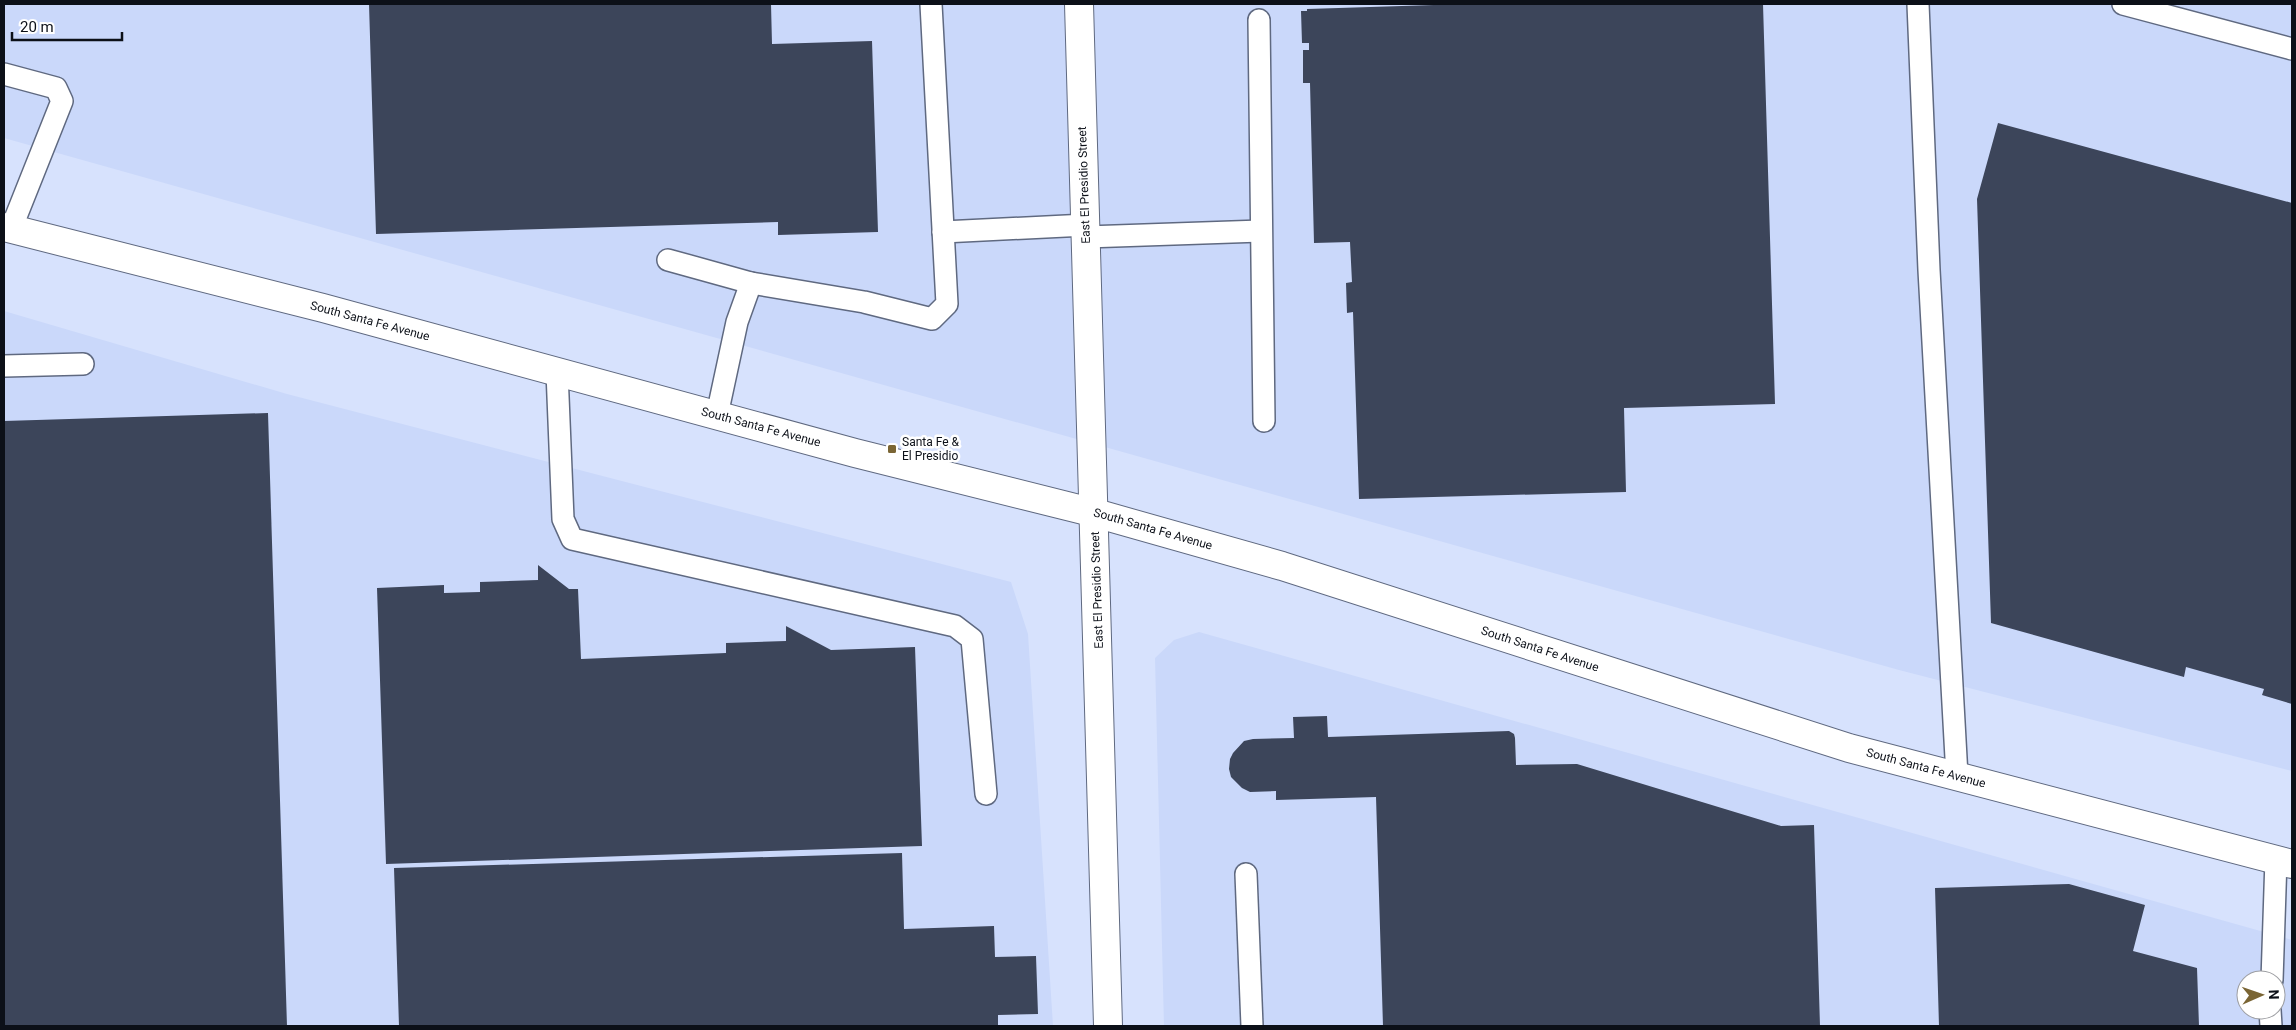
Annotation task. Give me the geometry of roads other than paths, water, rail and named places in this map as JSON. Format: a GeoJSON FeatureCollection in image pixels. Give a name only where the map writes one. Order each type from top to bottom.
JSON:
{"type":"FeatureCollection","features":[{"type":"Feature","properties":{"kind":"main road","name":"East El Presidio Street"},"geometry":{"type":"LineString","coordinates":[[1079,4],[1108,1026]]}},
{"type":"Feature","properties":{"kind":"main road","name":"South Santa Fe Avenue"},"geometry":{"type":"LineString","coordinates":[[7,228],[314,306],[855,453],[1094,513],[1282,566],[1850,748],[2284,862]]}},
{"type":"Feature","properties":{"kind":"lane"},"geometry":{"type":"LineString","coordinates":[[668,260],[751,283],[864,302],[932,319],[947,304],[932,4]]}},
{"type":"Feature","properties":{"kind":"lane"},"geometry":{"type":"LineString","coordinates":[[1918,4],[1930,290],[1957,776]]}},
{"type":"Feature","properties":{"kind":"lane"},"geometry":{"type":"LineString","coordinates":[[2123,4],[2292,49]]}},
{"type":"Feature","properties":{"kind":"lane"},"geometry":{"type":"LineString","coordinates":[[1259,20],[1264,421]]}},
{"type":"Feature","properties":{"kind":"lane"},"geometry":{"type":"LineString","coordinates":[[4,74],[56,88],[62,102],[7,228]]}},
{"type":"Feature","properties":{"kind":"lane"},"geometry":{"type":"LineString","coordinates":[[943,232],[1261,232]]}},
{"type":"Feature","properties":{"kind":"lane"},"geometry":{"type":"LineString","coordinates":[[716,415],[736,322],[751,283]]}},
{"type":"Feature","properties":{"kind":"lane"},"geometry":{"type":"LineString","coordinates":[[4,366],[83,364]]}},
{"type":"Feature","properties":{"kind":"lane"},"geometry":{"type":"LineString","coordinates":[[557,372],[562,519],[572,539],[955,626],[972,639],[986,794]]}},
{"type":"Feature","properties":{"kind":"lane"},"geometry":{"type":"LineString","coordinates":[[2273,970],[2284,862]]}},
{"type":"Feature","properties":{"kind":"lane"},"geometry":{"type":"LineString","coordinates":[[1246,874],[1252,1026]]}},
{"type":"Feature","properties":{"kind":"place","name":"Santa Fe & El Presidio"},"geometry":{"type":"Point","coordinates":[892,449]}}]}
